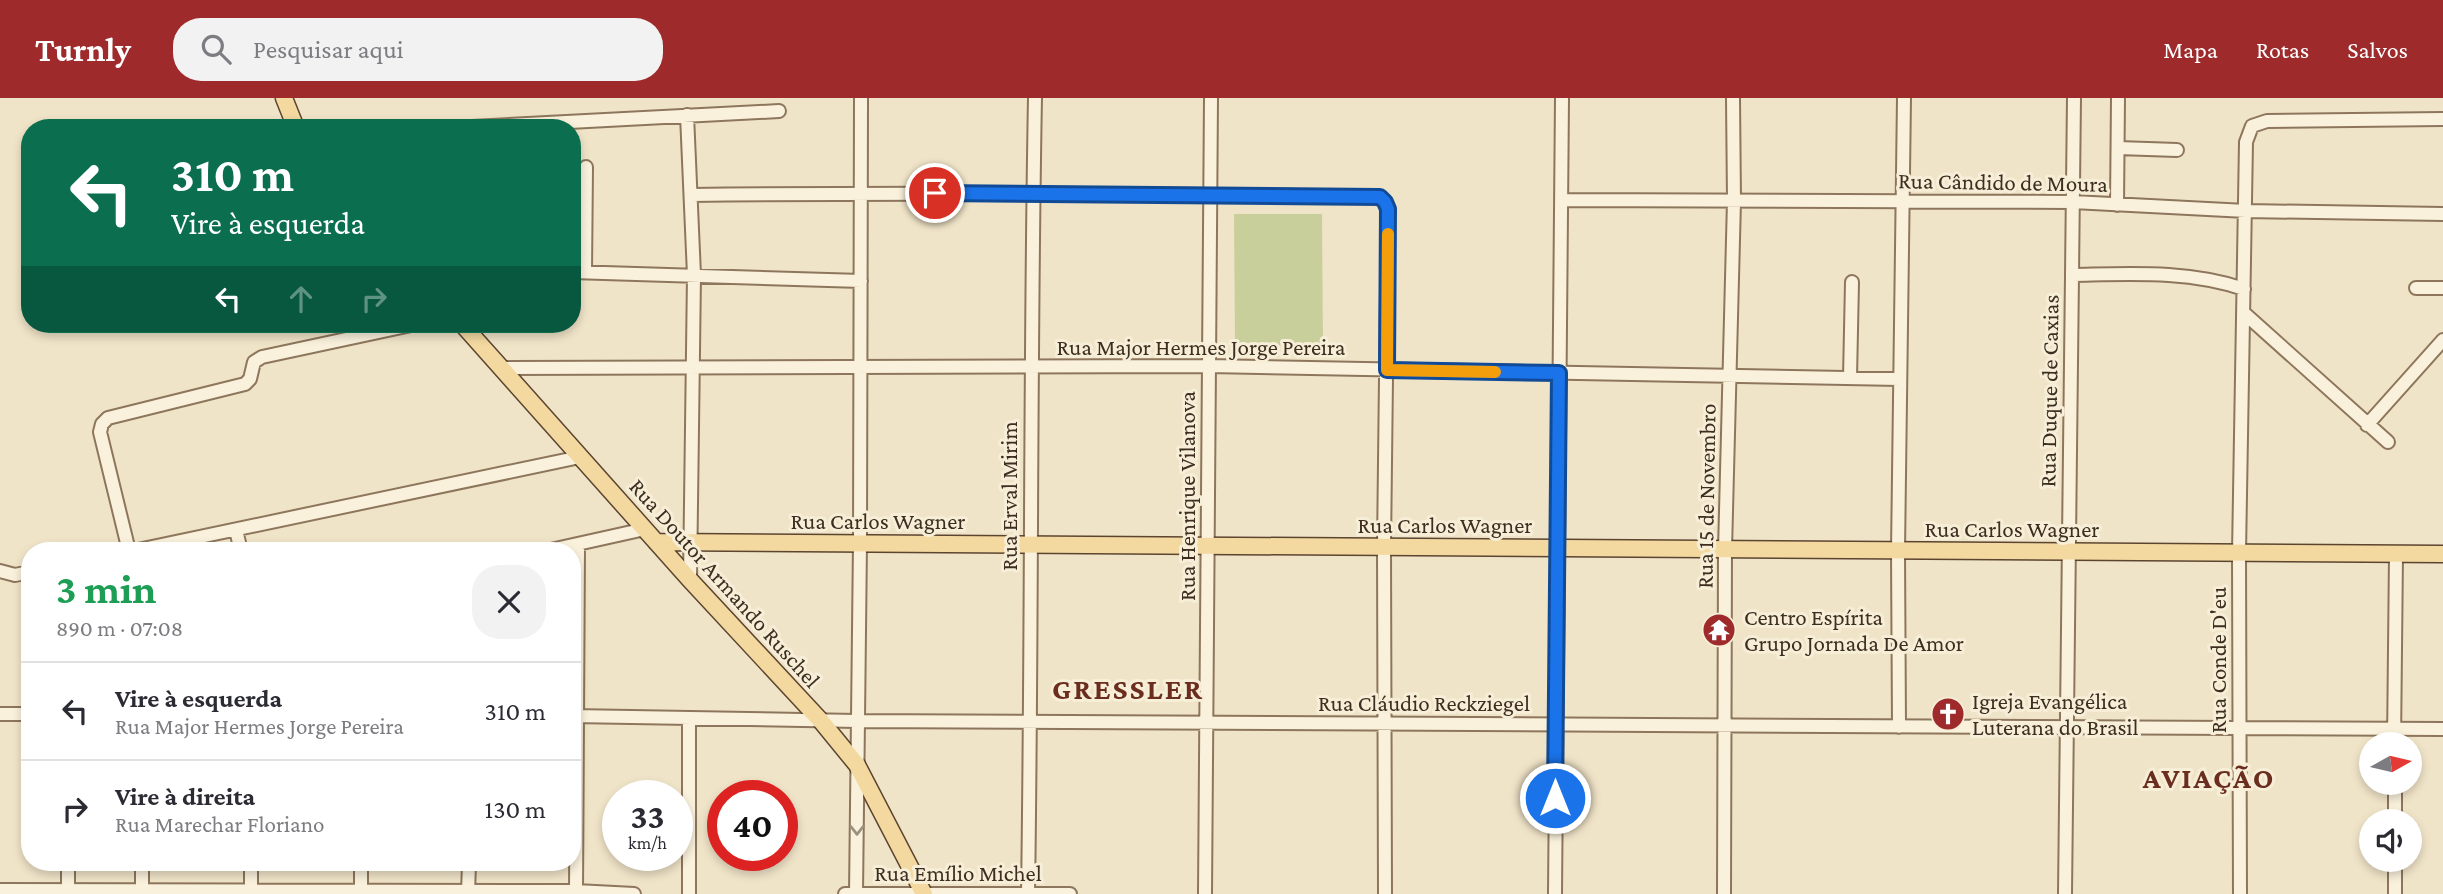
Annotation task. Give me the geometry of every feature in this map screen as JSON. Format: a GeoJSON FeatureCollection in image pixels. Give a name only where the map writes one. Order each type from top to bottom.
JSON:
{"type":"FeatureCollection","features":[{"type":"Feature","properties":{"kind":"main road"},"geometry":{"type":"LineString","coordinates":[[284,98],[292,119]]}},
{"type":"Feature","properties":{"kind":"main road","name":"Rua Doutor Armando Ruschel"},"geometry":{"type":"LineString","coordinates":[[473,333],[690,580],[821,720],[857,765],[924,893]]}},
{"type":"Feature","properties":{"kind":"main road","name":"Rua Carlos Wagner"},"geometry":{"type":"LineString","coordinates":[[656,542],[2443,554]]}},
{"type":"Feature","properties":{"kind":"street"},"geometry":{"type":"LineString","coordinates":[[856,894],[861,98]]}},
{"type":"Feature","properties":{"kind":"street","name":"Rua Erval Mirim"},"geometry":{"type":"LineString","coordinates":[[1028,894],[1031,722],[1030,367],[1035,98]]}},
{"type":"Feature","properties":{"kind":"street","name":"Rua Henrique Vilanova"},"geometry":{"type":"LineString","coordinates":[[1205,894],[1211,98]]}},
{"type":"Feature","properties":{"kind":"street"},"geometry":{"type":"LineString","coordinates":[[1555,894],[1562,98]]}},
{"type":"Feature","properties":{"kind":"street","name":"Rua 15 de Novembro"},"geometry":{"type":"LineString","coordinates":[[1724,894],[1725,550],[1734,201],[1733,98]]}},
{"type":"Feature","properties":{"kind":"street"},"geometry":{"type":"LineString","coordinates":[[1899,727],[1898,551],[1904,98]]}},
{"type":"Feature","properties":{"kind":"street","name":"Rua Duque de Caxias"},"geometry":{"type":"LineString","coordinates":[[2065,894],[2074,98]]}},
{"type":"Feature","properties":{"kind":"street"},"geometry":{"type":"LineString","coordinates":[[2117,205],[2118,98]]}},
{"type":"Feature","properties":{"kind":"street"},"geometry":{"type":"LineString","coordinates":[[581,121],[779,111]]}},
{"type":"Feature","properties":{"kind":"street"},"geometry":{"type":"LineString","coordinates":[[687,115],[694,275],[690,580]]}},
{"type":"Feature","properties":{"kind":"street"},"geometry":{"type":"LineString","coordinates":[[2239,553],[2246,142],[2252,126],[2267,121],[2443,119]]}},
{"type":"Feature","properties":{"kind":"street"},"geometry":{"type":"LineString","coordinates":[[2118,148],[2177,150]]}},
{"type":"Feature","properties":{"kind":"street"},"geometry":{"type":"LineString","coordinates":[[581,242],[586,167]]}},
{"type":"Feature","properties":{"kind":"street"},"geometry":{"type":"LineString","coordinates":[[691,195],[1211,195],[1380,197],[1385,202],[1388,209],[1384,547],[1385,894]]}},
{"type":"Feature","properties":{"kind":"street","name":"Rua Cândido de Moura"},"geometry":{"type":"LineString","coordinates":[[1563,200],[2073,202],[2246,211],[2443,214]]}},
{"type":"Feature","properties":{"kind":"street"},"geometry":{"type":"LineString","coordinates":[[581,272],[861,281]]}},
{"type":"Feature","properties":{"kind":"street"},"geometry":{"type":"LineString","coordinates":[[2072,275],[2171,274],[2218,280],[2244,289]]}},
{"type":"Feature","properties":{"kind":"street"},"geometry":{"type":"LineString","coordinates":[[1850,378],[1852,282]]}},
{"type":"Feature","properties":{"kind":"street"},"geometry":{"type":"LineString","coordinates":[[2416,288],[2443,288]]}},
{"type":"Feature","properties":{"kind":"street"},"geometry":{"type":"LineString","coordinates":[[2244,313],[2388,442]]}},
{"type":"Feature","properties":{"kind":"street"},"geometry":{"type":"LineString","coordinates":[[129,542],[100,432],[107,418],[245,384],[250,379],[254,362],[262,357],[374,333]]}},
{"type":"Feature","properties":{"kind":"street"},"geometry":{"type":"LineString","coordinates":[[2367,425],[2443,340]]}},
{"type":"Feature","properties":{"kind":"street","name":"Rua Major Hermes Jorge Pereira"},"geometry":{"type":"LineString","coordinates":[[502,369],[1209,366],[1900,379]]}},
{"type":"Feature","properties":{"kind":"street"},"geometry":{"type":"LineString","coordinates":[[176,542],[580,457]]}},
{"type":"Feature","properties":{"kind":"street"},"geometry":{"type":"LineString","coordinates":[[581,544],[645,529]]}},
{"type":"Feature","properties":{"kind":"street"},"geometry":{"type":"LineString","coordinates":[[236,530],[239,542]]}},
{"type":"Feature","properties":{"kind":"street","name":"Rua Conde D'eu"},"geometry":{"type":"LineString","coordinates":[[2239,553],[2240,894]]}},
{"type":"Feature","properties":{"kind":"street"},"geometry":{"type":"LineString","coordinates":[[2394,732],[2396,554]]}},
{"type":"Feature","properties":{"kind":"street"},"geometry":{"type":"LineString","coordinates":[[0,571],[21,574]]}},
{"type":"Feature","properties":{"kind":"street"},"geometry":{"type":"LineString","coordinates":[[0,714],[21,714]]}},
{"type":"Feature","properties":{"kind":"street","name":"Rua Cláudio Reckziegel"},"geometry":{"type":"LineString","coordinates":[[581,716],[857,721],[2443,729]]}},
{"type":"Feature","properties":{"kind":"street"},"geometry":{"type":"LineString","coordinates":[[689,718],[689,894]]}},
{"type":"Feature","properties":{"kind":"street"},"geometry":{"type":"LineString","coordinates":[[68,871],[68,890]]}},
{"type":"Feature","properties":{"kind":"street"},"geometry":{"type":"LineString","coordinates":[[142,871],[142,892]]}},
{"type":"Feature","properties":{"kind":"street"},"geometry":{"type":"LineString","coordinates":[[251,871],[251,892]]}},
{"type":"Feature","properties":{"kind":"street"},"geometry":{"type":"LineString","coordinates":[[361,871],[361,892]]}},
{"type":"Feature","properties":{"kind":"street"},"geometry":{"type":"LineString","coordinates":[[468,871],[468,892]]}},
{"type":"Feature","properties":{"kind":"street"},"geometry":{"type":"LineString","coordinates":[[576,871],[576,893]]}},
{"type":"Feature","properties":{"kind":"street"},"geometry":{"type":"LineString","coordinates":[[2395,872],[2395,894]]}},
{"type":"Feature","properties":{"kind":"street"},"geometry":{"type":"LineString","coordinates":[[0,890],[634,894]]}},
{"type":"Feature","properties":{"kind":"street","name":"Rua Emílio Michel"},"geometry":{"type":"LineString","coordinates":[[845,894],[1070,894]]}},
{"type":"Feature","properties":{"kind":"green space"},"geometry":{"type":"Polygon","coordinates":[[[1234,214],[1322,214],[1323,345],[1235,346],[1234,214]]]}},
{"type":"Feature","properties":{"kind":"slow traffic"},"geometry":{"type":"LineString","coordinates":[[1388,234],[1387,370],[1495,372]]}},
{"type":"Feature","properties":{"kind":"place","name":"Centro Espírita Grupo Jornada De Amor"},"geometry":{"type":"Point","coordinates":[1719,630]}},
{"type":"Feature","properties":{"kind":"place","name":"Igreja Evangélica Luterana do Brasil"},"geometry":{"type":"Point","coordinates":[1948,714]}},
{"type":"Feature","properties":{"kind":"district","name":"GRESSLER"},"geometry":{"type":"Point","coordinates":[1128,689]}},
{"type":"Feature","properties":{"kind":"district","name":"AVIAÇÃO"},"geometry":{"type":"Point","coordinates":[2209,778]}},
{"type":"Feature","properties":{"kind":"route"},"geometry":{"type":"LineString","coordinates":[[935,193],[1380,197],[1388,209],[1387,370],[1559,373],[1555,798]]}}]}
